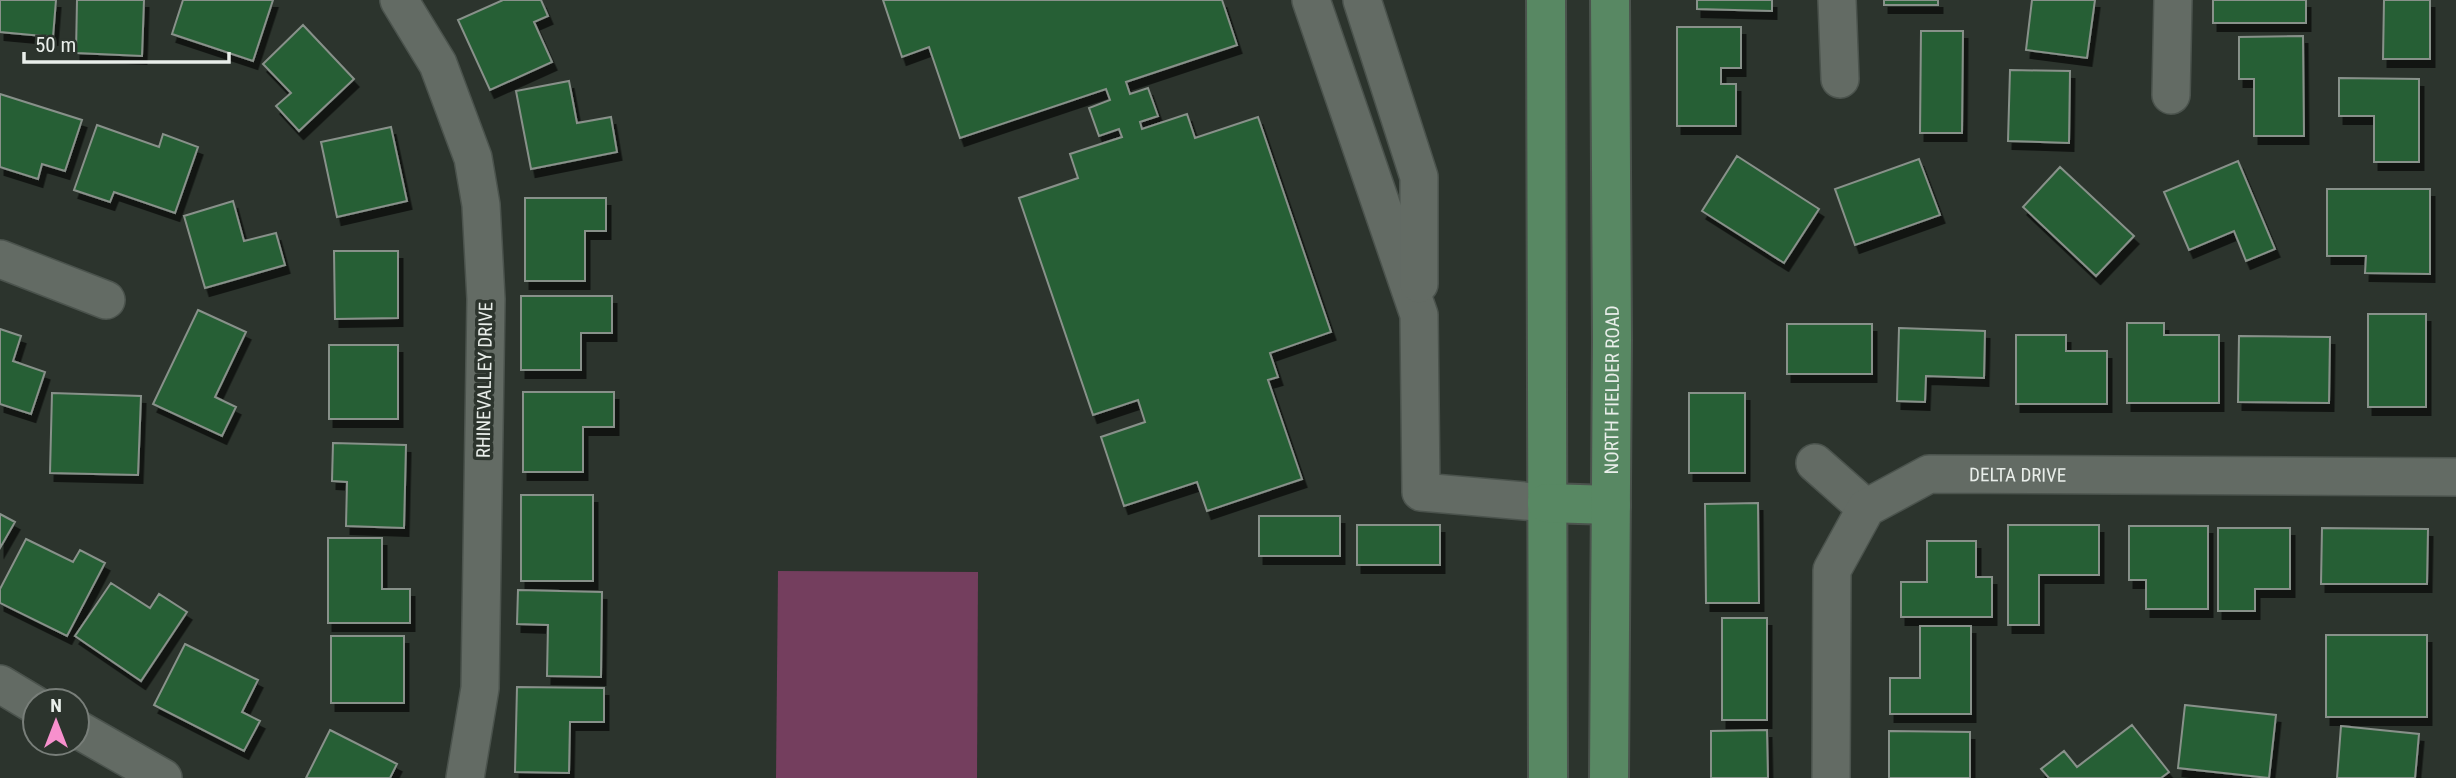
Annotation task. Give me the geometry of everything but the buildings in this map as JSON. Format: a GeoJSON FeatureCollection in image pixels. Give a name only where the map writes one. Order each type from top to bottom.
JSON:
{"type":"FeatureCollection","features":[{"type":"Feature","properties":{"kind":"main road"},"geometry":{"type":"LineString","coordinates":[[1546,0],[1548,778]]}},
{"type":"Feature","properties":{"kind":"main road","name":"NORTH FIELDER ROAD"},"geometry":{"type":"LineString","coordinates":[[1609,778],[1611,0]]}},
{"type":"Feature","properties":{"kind":"main road"},"geometry":{"type":"LineString","coordinates":[[1547,503],[1611,505]]}},
{"type":"Feature","properties":{"kind":"street","name":"RHINEVALLEY DRIVE"},"geometry":{"type":"LineString","coordinates":[[398,0],[438,64],[473,158],[481,205],[485,299],[480,688],[465,778]]}},
{"type":"Feature","properties":{"kind":"street"},"geometry":{"type":"LineString","coordinates":[[1311,0],[1419,315]]}},
{"type":"Feature","properties":{"kind":"street"},"geometry":{"type":"LineString","coordinates":[[1362,0],[1419,177],[1421,492],[1547,503]]}},
{"type":"Feature","properties":{"kind":"street"},"geometry":{"type":"LineString","coordinates":[[1837,0],[1840,79]]}},
{"type":"Feature","properties":{"kind":"street"},"geometry":{"type":"LineString","coordinates":[[2171,95],[2173,0]]}},
{"type":"Feature","properties":{"kind":"street"},"geometry":{"type":"LineString","coordinates":[[0,259],[106,300]]}},
{"type":"Feature","properties":{"kind":"street"},"geometry":{"type":"LineString","coordinates":[[1815,463],[1866,508],[1832,570],[1831,778]]}},
{"type":"Feature","properties":{"kind":"street","name":"DELTA DRIVE"},"geometry":{"type":"LineString","coordinates":[[1866,508],[1929,474],[2456,477]]}},
{"type":"Feature","properties":{"kind":"street"},"geometry":{"type":"LineString","coordinates":[[0,684],[21,697]]}},
{"type":"Feature","properties":{"kind":"street"},"geometry":{"type":"LineString","coordinates":[[91,737],[163,778]]}},
{"type":"Feature","properties":{"kind":"shaded area"},"geometry":{"type":"Polygon","coordinates":[[[778,571],[978,572],[977,778],[776,778],[778,571]]]}}]}
